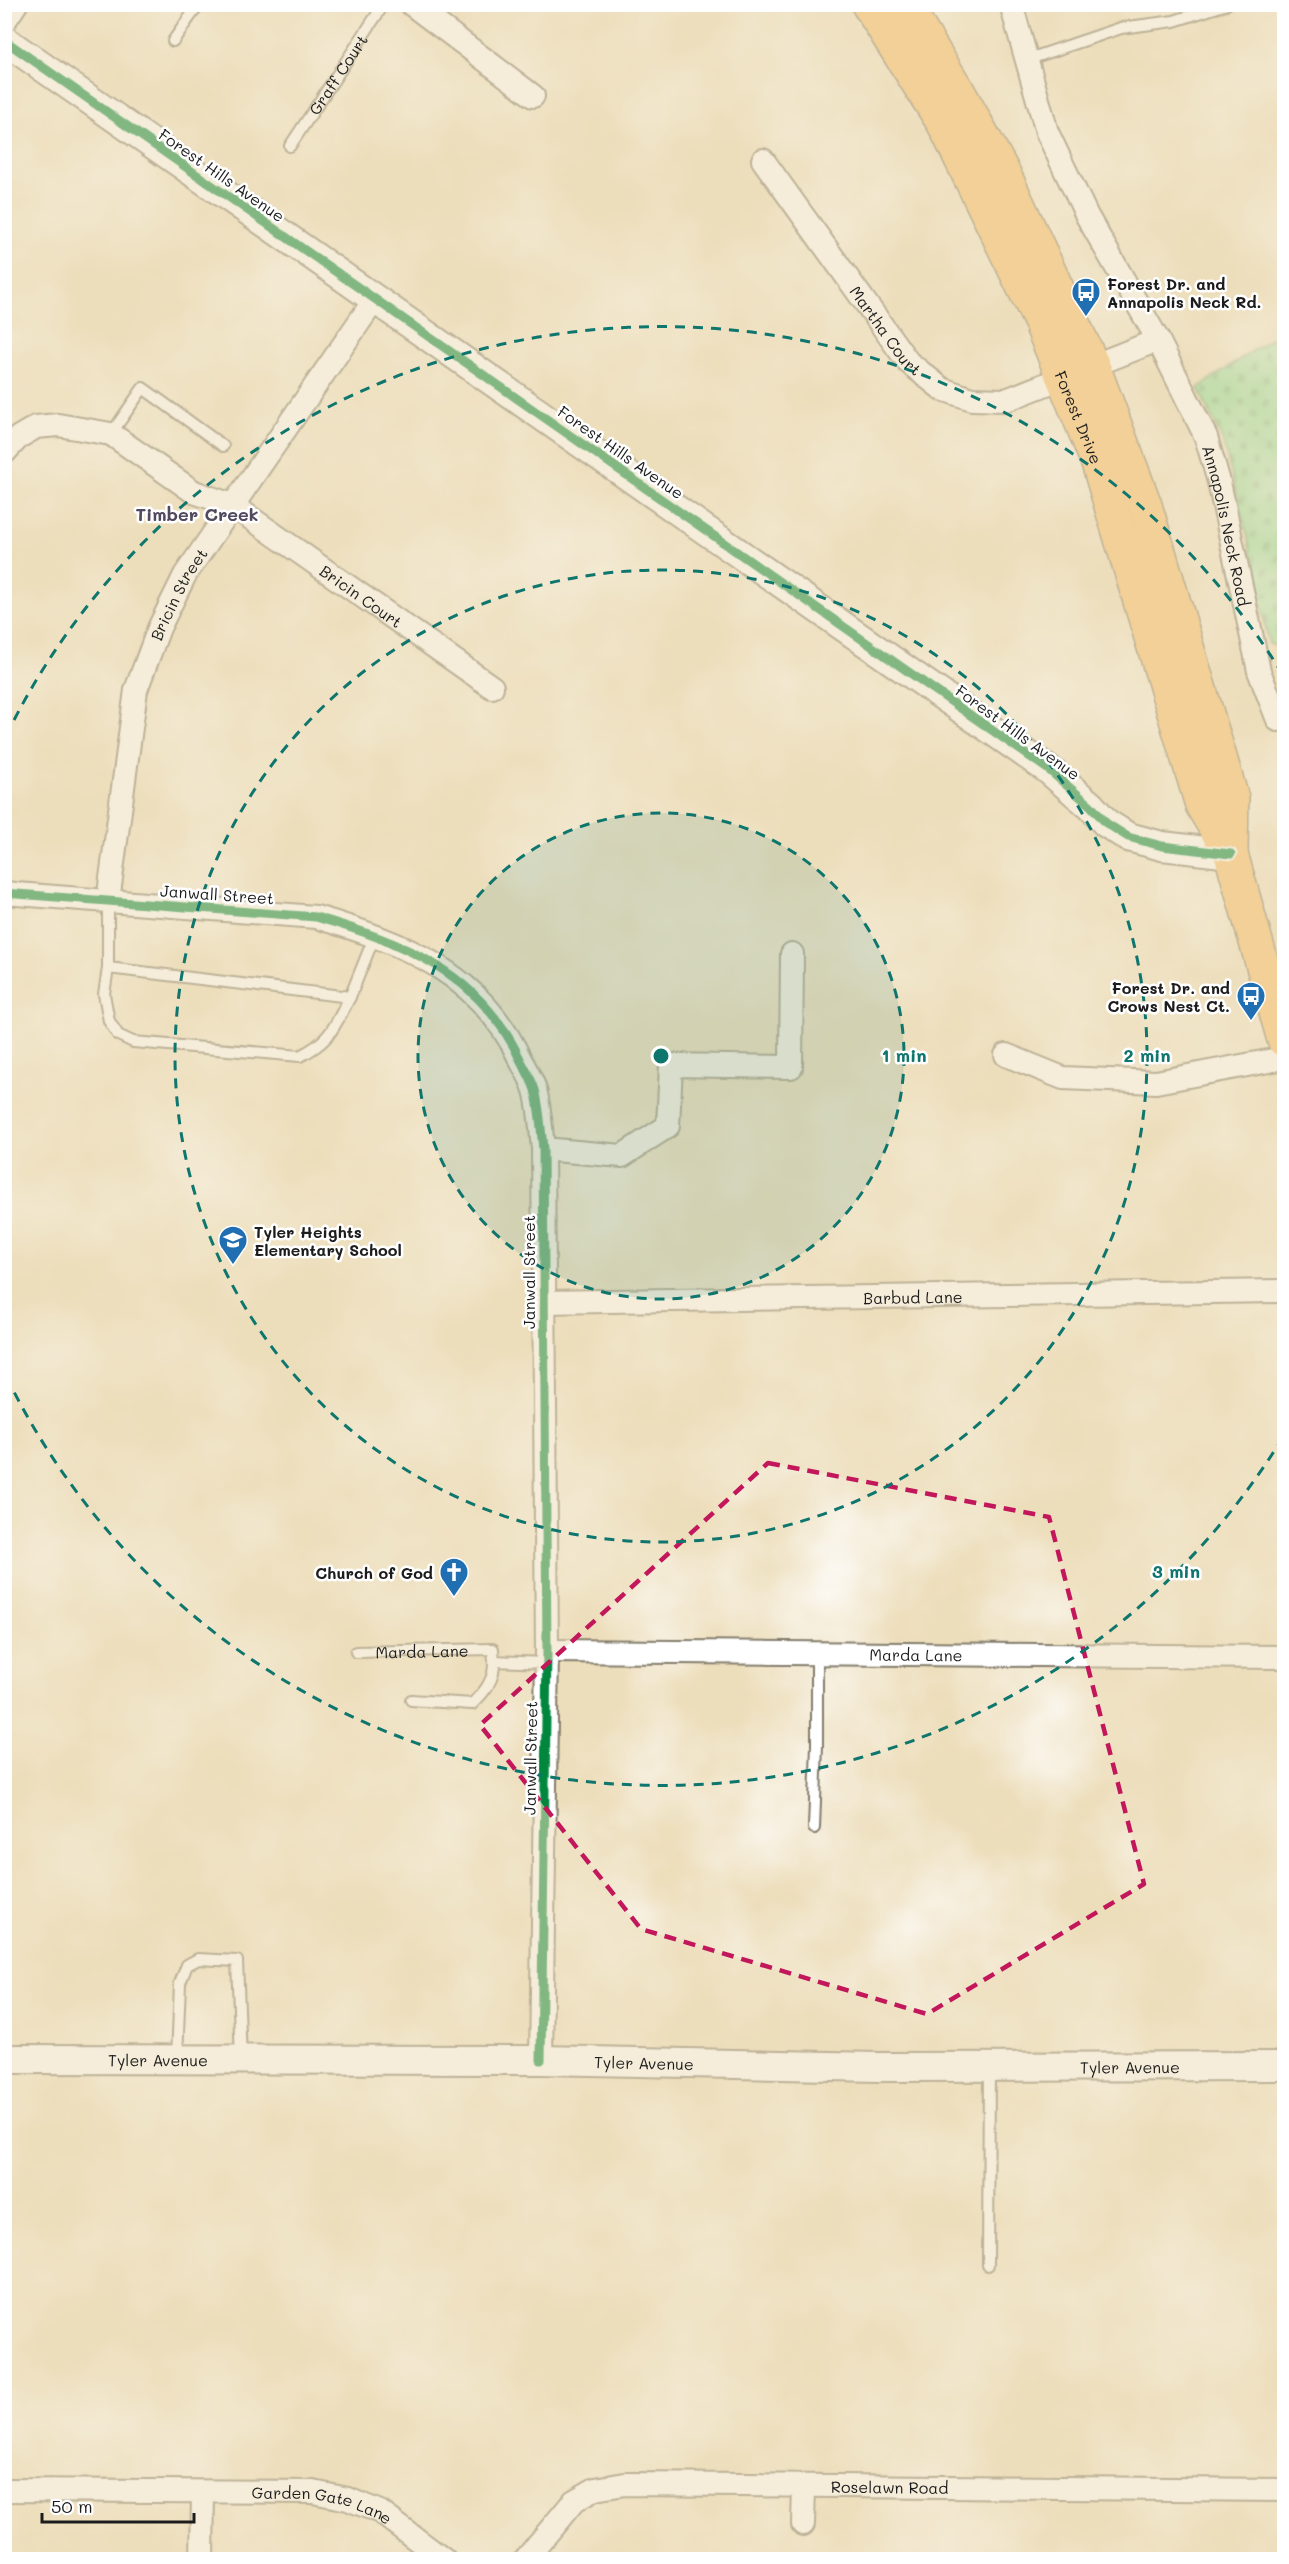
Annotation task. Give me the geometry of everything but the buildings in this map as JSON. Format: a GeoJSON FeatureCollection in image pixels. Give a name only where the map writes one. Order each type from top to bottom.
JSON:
{"type":"FeatureCollection","features":[{"type":"Feature","properties":{"kind":"main road","name":"Forest Drive"},"geometry":{"type":"LineString","coordinates":[[868,4],[944,124],[1000,235],[1078,372]]}},
{"type":"Feature","properties":{"kind":"main road","name":"Forest Drive"},"geometry":{"type":"LineString","coordinates":[[904,4],[958,91],[1004,174],[1078,372],[1098,463],[1202,806],[1230,854],[1284,1040]]}},
{"type":"Feature","properties":{"kind":"street"},"geometry":{"type":"LineString","coordinates":[[4,22],[16,4]]}},
{"type":"Feature","properties":{"kind":"street"},"geometry":{"type":"LineString","coordinates":[[411,4],[432,15],[534,96]]}},
{"type":"Feature","properties":{"kind":"street","name":"Annapolis Neck Road"},"geometry":{"type":"LineString","coordinates":[[1011,4],[1052,142],[1087,216],[1158,340],[1206,437],[1219,482],[1259,671],[1278,720]]}},
{"type":"Feature","properties":{"kind":"street","name":"Forest Hills Avenue"},"geometry":{"type":"LineString","coordinates":[[4,40],[1049,770],[1091,806],[1106,823],[1128,837],[1162,846],[1230,854]]}},
{"type":"Feature","properties":{"kind":"street","name":"Martha Court"},"geometry":{"type":"LineString","coordinates":[[763,160],[908,362],[927,379],[942,389],[972,399],[1006,400],[1078,372]]}},
{"type":"Feature","properties":{"kind":"street","name":"Bricin Street"},"geometry":{"type":"LineString","coordinates":[[108,901],[136,690],[159,628],[185,575],[375,299]]}},
{"type":"Feature","properties":{"kind":"street"},"geometry":{"type":"LineString","coordinates":[[1078,372],[1158,340]]}},
{"type":"Feature","properties":{"kind":"street"},"geometry":{"type":"LineString","coordinates":[[4,453],[19,437],[36,427],[58,425],[111,434]]}},
{"type":"Feature","properties":{"kind":"street","name":"Bricin Court"},"geometry":{"type":"LineString","coordinates":[[111,434],[194,492],[232,505],[492,687]]}},
{"type":"Feature","properties":{"kind":"street","name":"Janwall Street"},"geometry":{"type":"LineString","coordinates":[[4,893],[316,916],[375,935],[420,954],[473,991],[509,1035],[535,1089],[543,1149],[547,1657],[541,2060]]}},
{"type":"Feature","properties":{"kind":"street"},"geometry":{"type":"LineString","coordinates":[[543,1149],[622,1156],[668,1126],[671,1065],[791,1067],[792,954]]}},
{"type":"Feature","properties":{"kind":"street"},"geometry":{"type":"LineString","coordinates":[[1006,1055],[1063,1078],[1156,1082],[1284,1058]]}},
{"type":"Feature","properties":{"kind":"street","name":"Barbud Lane"},"geometry":{"type":"LineString","coordinates":[[543,1302],[1284,1291]]}},
{"type":"Feature","properties":{"kind":"street","name":"Marda Lane"},"geometry":{"type":"LineString","coordinates":[[547,1657],[817,1653],[1284,1657]]}},
{"type":"Feature","properties":{"kind":"street","name":"Tyler Avenue"},"geometry":{"type":"LineString","coordinates":[[4,2059],[541,2060],[989,2067],[1284,2066]]}},
{"type":"Feature","properties":{"kind":"street","name":"Roselawn Road"},"geometry":{"type":"LineString","coordinates":[[525,2559],[574,2501],[595,2489],[625,2484],[1284,2490]]}},
{"type":"Feature","properties":{"kind":"street"},"geometry":{"type":"LineString","coordinates":[[803,2524],[804,2486]]}},
{"type":"Feature","properties":{"kind":"street","name":"Garden Gate Lane"},"geometry":{"type":"LineString","coordinates":[[4,2490],[313,2492],[348,2499],[380,2512],[444,2559]]}},
{"type":"Feature","properties":{"kind":"street"},"geometry":{"type":"LineString","coordinates":[[202,2559],[203,2492]]}},
{"type":"Feature","properties":{"kind":"lane"},"geometry":{"type":"LineString","coordinates":[[173,41],[199,4]]}},
{"type":"Feature","properties":{"kind":"lane","name":"Graff Court"},"geometry":{"type":"LineString","coordinates":[[290,146],[384,4]]}},
{"type":"Feature","properties":{"kind":"lane"},"geometry":{"type":"LineString","coordinates":[[1026,60],[1120,28],[1174,21],[1227,4]]}},
{"type":"Feature","properties":{"kind":"lane"},"geometry":{"type":"LineString","coordinates":[[111,434],[143,388],[223,446]]}},
{"type":"Feature","properties":{"kind":"lane"},"geometry":{"type":"LineString","coordinates":[[108,901],[108,968],[104,994],[108,1021],[118,1035],[133,1042],[300,1056],[321,1045],[331,1034],[350,997],[375,935]]}},
{"type":"Feature","properties":{"kind":"lane"},"geometry":{"type":"LineString","coordinates":[[108,968],[350,997]]}},
{"type":"Feature","properties":{"kind":"lane","name":"Marda Lane"},"geometry":{"type":"LineString","coordinates":[[356,1652],[493,1648],[494,1661],[547,1657]]}},
{"type":"Feature","properties":{"kind":"lane"},"geometry":{"type":"LineString","coordinates":[[814,1828],[817,1653]]}},
{"type":"Feature","properties":{"kind":"lane"},"geometry":{"type":"LineString","coordinates":[[411,1700],[472,1704],[484,1693],[494,1671],[494,1661]]}},
{"type":"Feature","properties":{"kind":"lane"},"geometry":{"type":"LineString","coordinates":[[177,2059],[180,1983],[187,1965],[198,1959],[237,1961],[241,2060]]}},
{"type":"Feature","properties":{"kind":"lane"},"geometry":{"type":"LineString","coordinates":[[988,2265],[989,2067]]}},
{"type":"Feature","properties":{"kind":"highlighted area"},"geometry":{"type":"Polygon","coordinates":[[[768,1463],[1049,1517],[1144,1884],[927,2014],[641,1929],[480,1725],[768,1463]]]}},
{"type":"Feature","properties":{"kind":"green space"},"geometry":{"type":"Polygon","coordinates":[[[1272,338],[1284,351],[1284,647],[1269,644],[1247,534],[1223,442],[1198,388],[1272,338]]]}},
{"type":"Feature","properties":{"kind":"cycle path"},"geometry":{"type":"LineString","coordinates":[[4,40],[1049,770],[1091,806],[1106,823],[1128,837],[1162,846],[1231,854]]}},
{"type":"Feature","properties":{"kind":"cycle path"},"geometry":{"type":"LineString","coordinates":[[4,893],[316,917],[348,927],[409,951],[436,965],[461,983],[484,1005],[504,1030],[531,1079],[538,1104],[543,1149],[547,1651],[541,2060]]}},
{"type":"Feature","properties":{"kind":"place","name":"Forest Dr. and Annapolis Neck Rd."},"geometry":{"type":"Point","coordinates":[1086,318]}},
{"type":"Feature","properties":{"kind":"place","name":"Forest Dr. and Crows Nest Ct."},"geometry":{"type":"Point","coordinates":[1251,1022]}},
{"type":"Feature","properties":{"kind":"place","name":"Tyler Heights Elementary School"},"geometry":{"type":"Point","coordinates":[233,1266]}},
{"type":"Feature","properties":{"kind":"place","name":"Church of God"},"geometry":{"type":"Point","coordinates":[454,1598]}},
{"type":"Feature","properties":{"kind":"district","name":"Timber Creek"},"geometry":{"type":"Point","coordinates":[197,514]}}]}
